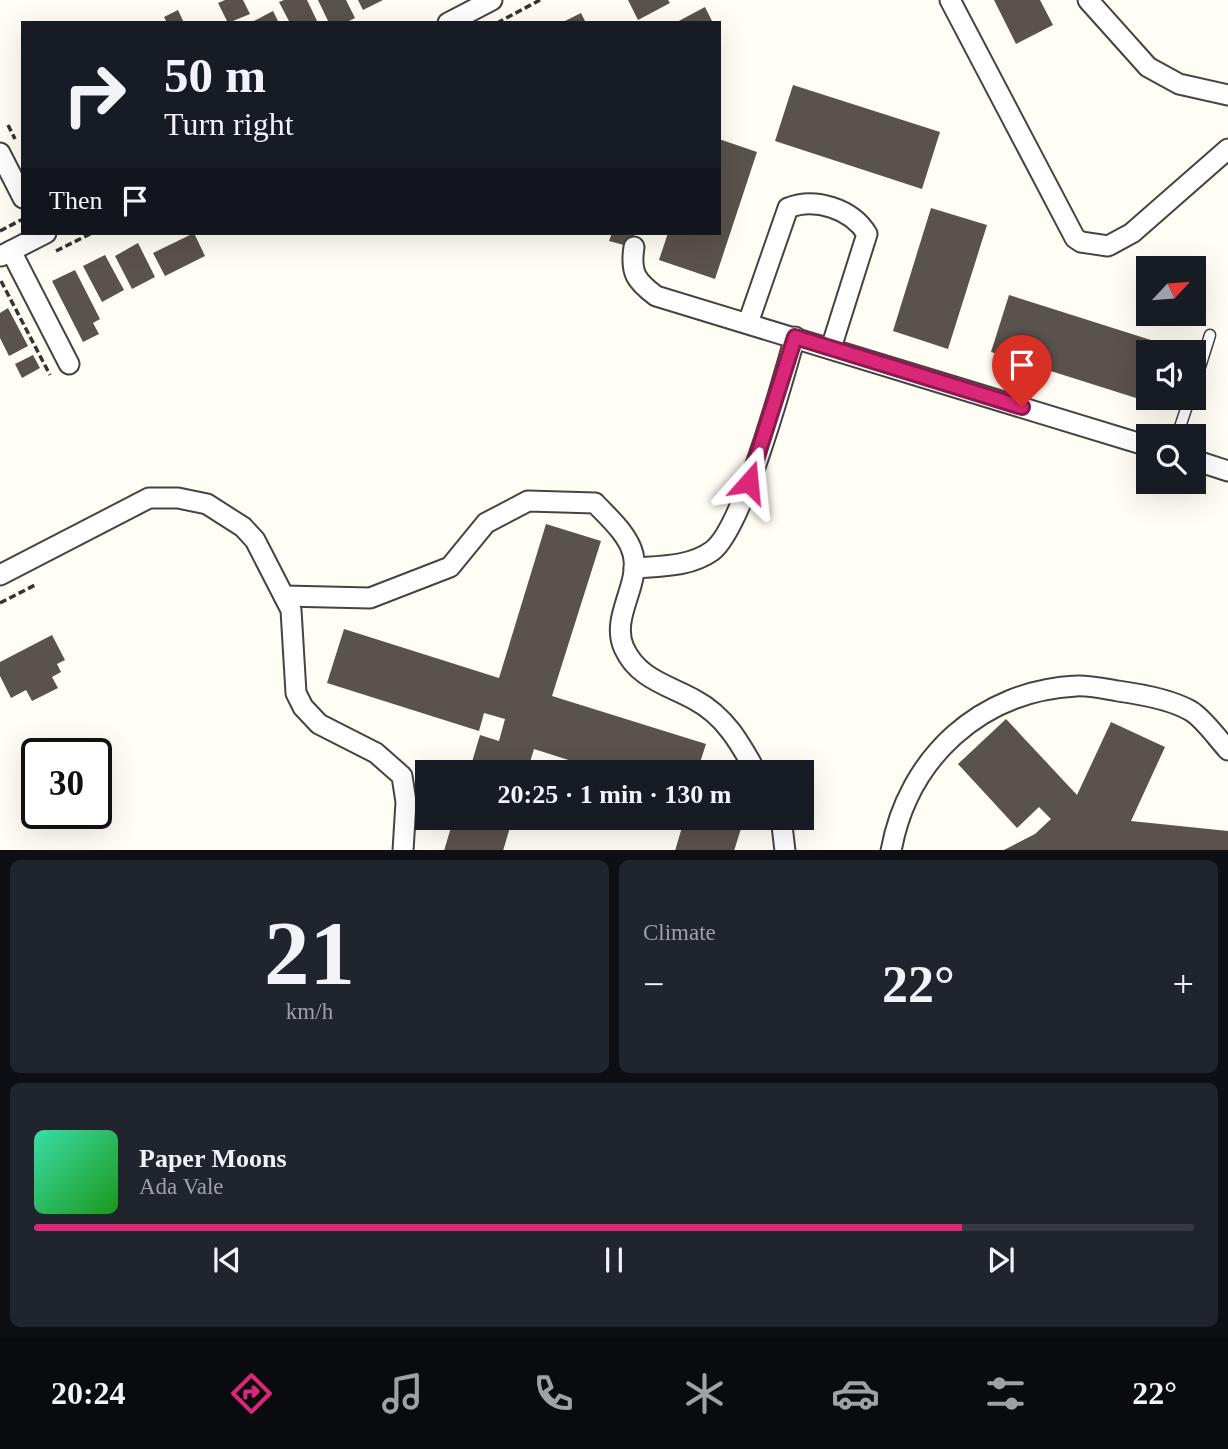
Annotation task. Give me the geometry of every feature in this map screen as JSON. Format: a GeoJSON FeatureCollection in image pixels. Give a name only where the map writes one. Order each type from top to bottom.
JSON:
{"type":"FeatureCollection","features":[{"type":"Feature","properties":{"kind":"street"},"geometry":{"type":"LineString","coordinates":[[452,21],[492,0]]}},
{"type":"Feature","properties":{"kind":"street"},"geometry":{"type":"LineString","coordinates":[[950,0],[1075,238],[1081,242],[1108,246],[1132,233],[1228,149]]}},
{"type":"Feature","properties":{"kind":"street"},"geometry":{"type":"LineString","coordinates":[[1088,0],[1149,67],[1179,84],[1228,95]]}},
{"type":"Feature","properties":{"kind":"street"},"geometry":{"type":"LineString","coordinates":[[0,153],[21,194]]}},
{"type":"Feature","properties":{"kind":"street"},"geometry":{"type":"LineString","coordinates":[[748,323],[788,208],[801,203],[827,205],[861,224],[867,234],[831,348]]}},
{"type":"Feature","properties":{"kind":"street"},"geometry":{"type":"LineString","coordinates":[[39,235],[6,254],[69,363]]}},
{"type":"Feature","properties":{"kind":"street"},"geometry":{"type":"LineString","coordinates":[[634,247],[631,266],[641,285],[656,296],[1136,442]]}},
{"type":"Feature","properties":{"kind":"street"},"geometry":{"type":"LineString","coordinates":[[634,568],[684,564],[714,550],[727,535],[741,505],[795,337]]}},
{"type":"Feature","properties":{"kind":"street"},"geometry":{"type":"LineString","coordinates":[[1206,464],[1228,471]]}},
{"type":"Feature","properties":{"kind":"street"},"geometry":{"type":"LineString","coordinates":[[0,575],[149,498],[178,498],[207,503],[243,527],[255,540],[284,596],[293,621],[296,693],[303,707],[318,724],[376,753],[402,776],[406,802],[402,850]]}},
{"type":"Feature","properties":{"kind":"street"},"geometry":{"type":"LineString","coordinates":[[284,596],[370,598],[450,568],[486,523],[528,501],[594,503],[621,534],[633,553],[634,568],[621,619],[622,646],[636,668],[663,686],[696,700],[732,728],[749,760]]}},
{"type":"Feature","properties":{"kind":"street"},"geometry":{"type":"LineString","coordinates":[[891,850],[895,829],[920,773],[959,729],[1005,699],[1077,686],[1136,693],[1191,711],[1228,750]]}},
{"type":"Feature","properties":{"kind":"street"},"geometry":{"type":"LineString","coordinates":[[783,830],[785,850]]}},
{"type":"Feature","properties":{"kind":"lane"},"geometry":{"type":"LineString","coordinates":[[1206,348],[1210,335]]}},
{"type":"Feature","properties":{"kind":"path"},"geometry":{"type":"LineString","coordinates":[[501,21],[540,0]]}},
{"type":"Feature","properties":{"kind":"path"},"geometry":{"type":"LineString","coordinates":[[0,230],[21,220]]}},
{"type":"Feature","properties":{"kind":"path"},"geometry":{"type":"LineString","coordinates":[[46,257],[88,235]]}},
{"type":"Feature","properties":{"kind":"path"},"geometry":{"type":"LineString","coordinates":[[1,281],[50,375]]}},
{"type":"Feature","properties":{"kind":"path"},"geometry":{"type":"LineString","coordinates":[[0,603],[37,584]]}},
{"type":"Feature","properties":{"kind":"building"},"geometry":{"type":"Polygon","coordinates":[[[225,0],[243,0],[250,14],[227,21],[218,3],[225,0]]]}},
{"type":"Feature","properties":{"kind":"building"},"geometry":{"type":"Polygon","coordinates":[[[307,0],[317,21],[289,21],[279,2],[307,0]]]}},
{"type":"Feature","properties":{"kind":"building"},"geometry":{"type":"Polygon","coordinates":[[[318,0],[346,0],[355,18],[349,21],[328,21],[318,0]]]}},
{"type":"Feature","properties":{"kind":"building"},"geometry":{"type":"Polygon","coordinates":[[[358,0],[383,0],[363,10],[358,0]]]}},
{"type":"Feature","properties":{"kind":"building"},"geometry":{"type":"Polygon","coordinates":[[[628,0],[668,0],[670,3],[638,20],[628,0]]]}},
{"type":"Feature","properties":{"kind":"building"},"geometry":{"type":"Polygon","coordinates":[[[994,0],[1040,0],[1053,25],[1016,44],[994,0]]]}},
{"type":"Feature","properties":{"kind":"building"},"geometry":{"type":"Polygon","coordinates":[[[705,7],[712,21],[679,21],[705,7]]]}},
{"type":"Feature","properties":{"kind":"building"},"geometry":{"type":"Polygon","coordinates":[[[178,10],[183,21],[166,21],[164,17],[178,10]]]}},
{"type":"Feature","properties":{"kind":"building"},"geometry":{"type":"Polygon","coordinates":[[[273,11],[278,21],[254,21],[273,11]]]}},
{"type":"Feature","properties":{"kind":"building"},"geometry":{"type":"Polygon","coordinates":[[[581,13],[585,21],[565,21],[581,13]]]}},
{"type":"Feature","properties":{"kind":"building"},"geometry":{"type":"Polygon","coordinates":[[[793,85],[940,132],[922,189],[775,141],[793,85]]]}},
{"type":"Feature","properties":{"kind":"building"},"geometry":{"type":"Polygon","coordinates":[[[721,140],[757,152],[715,279],[659,260],[667,235],[721,235],[721,140]]]}},
{"type":"Feature","properties":{"kind":"building"},"geometry":{"type":"Polygon","coordinates":[[[931,208],[987,225],[948,349],[893,331],[931,208]]]}},
{"type":"Feature","properties":{"kind":"building"},"geometry":{"type":"Polygon","coordinates":[[[195,235],[205,256],[165,276],[153,253],[195,235]]]}},
{"type":"Feature","properties":{"kind":"building"},"geometry":{"type":"Polygon","coordinates":[[[611,235],[634,235],[631,247],[609,241],[611,235]]]}},
{"type":"Feature","properties":{"kind":"building"},"geometry":{"type":"Polygon","coordinates":[[[138,243],[155,277],[132,289],[115,256],[138,243]]]}},
{"type":"Feature","properties":{"kind":"building"},"geometry":{"type":"Polygon","coordinates":[[[105,255],[124,290],[102,302],[83,266],[105,255]]]}},
{"type":"Feature","properties":{"kind":"building"},"geometry":{"type":"Polygon","coordinates":[[[75,270],[100,319],[93,323],[99,334],[83,342],[52,281],[75,270]]]}},
{"type":"Feature","properties":{"kind":"building"},"geometry":{"type":"Polygon","coordinates":[[[1009,295],[1151,340],[1136,340],[1136,398],[991,352],[1009,295]]]}},
{"type":"Feature","properties":{"kind":"building"},"geometry":{"type":"Polygon","coordinates":[[[8,308],[28,346],[9,356],[0,338],[0,313],[8,308]]]}},
{"type":"Feature","properties":{"kind":"building"},"geometry":{"type":"Polygon","coordinates":[[[33,355],[40,368],[22,378],[15,364],[33,355]]]}},
{"type":"Feature","properties":{"kind":"building"},"geometry":{"type":"Polygon","coordinates":[[[546,524],[601,541],[552,696],[706,744],[701,760],[568,760],[534,749],[531,760],[473,760],[480,735],[499,741],[505,719],[484,713],[479,731],[327,683],[344,629],[499,678],[546,524]]]}},
{"type":"Feature","properties":{"kind":"building"},"geometry":{"type":"Polygon","coordinates":[[[52,635],[65,660],[57,664],[61,672],[52,677],[58,688],[32,701],[26,690],[11,698],[0,676],[0,662],[52,635]]]}},
{"type":"Feature","properties":{"kind":"building"},"geometry":{"type":"Polygon","coordinates":[[[1006,719],[1077,795],[1111,722],[1165,747],[1131,821],[1228,831],[1228,850],[1004,850],[1035,834],[1051,819],[1039,807],[1017,828],[958,764],[1006,719]]]}},
{"type":"Feature","properties":{"kind":"building"},"geometry":{"type":"Polygon","coordinates":[[[450,830],[509,830],[503,850],[444,850],[450,830]]]}},
{"type":"Feature","properties":{"kind":"building"},"geometry":{"type":"Polygon","coordinates":[[[681,830],[741,830],[734,850],[675,850],[681,830]]]}},
{"type":"Feature","properties":{"kind":"route"},"geometry":{"type":"LineString","coordinates":[[749,482],[795,337],[1022,407]]}}]}
